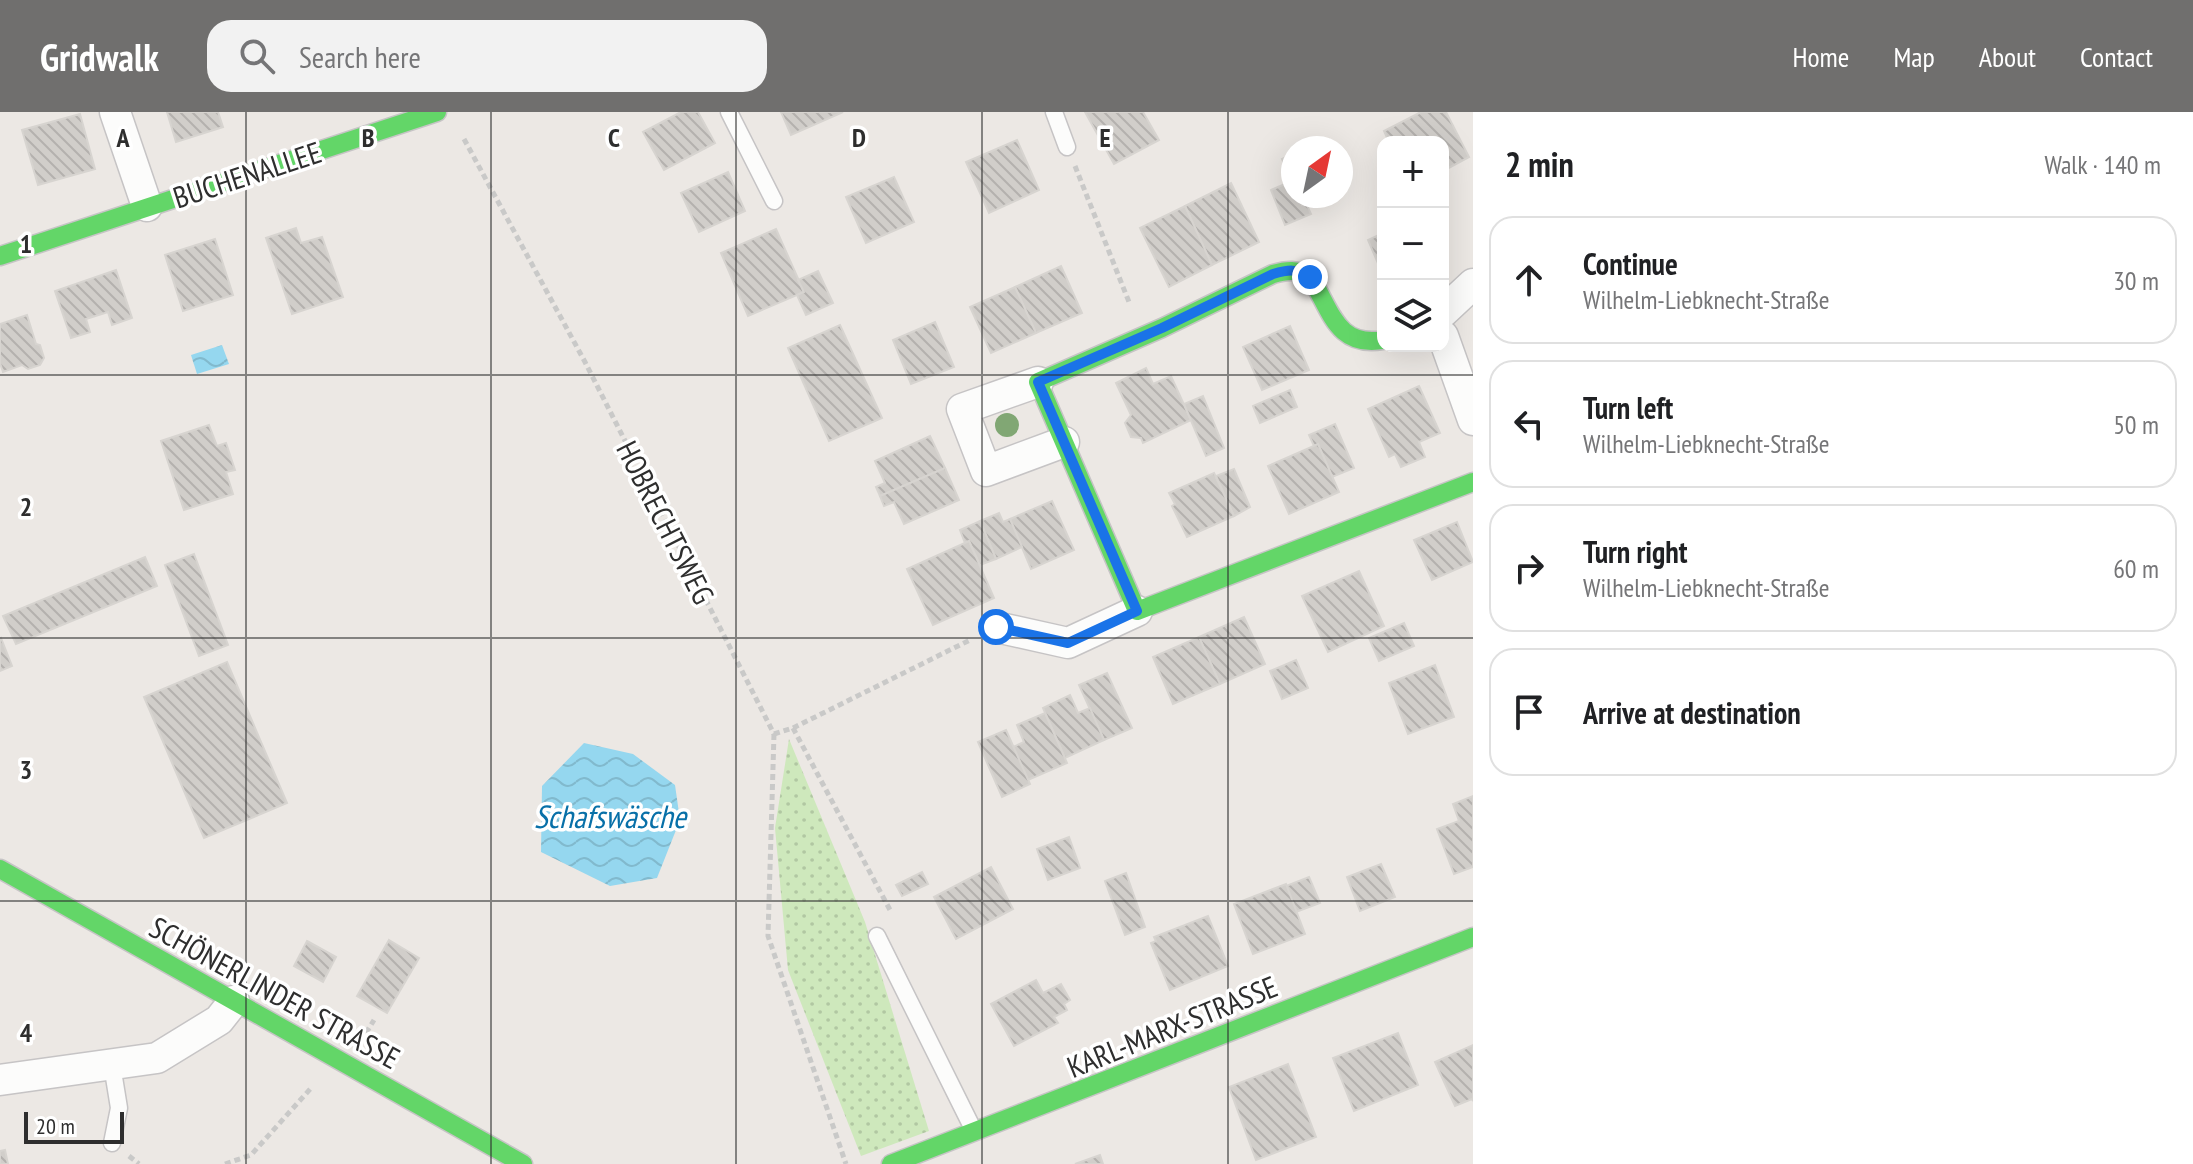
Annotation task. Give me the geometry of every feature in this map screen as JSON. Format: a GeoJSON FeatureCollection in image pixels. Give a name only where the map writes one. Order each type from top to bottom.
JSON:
{"type":"FeatureCollection","features":[{"type":"Feature","properties":{"kind":"street","name":"BUCHENALLEE"},"geometry":{"type":"LineString","coordinates":[[115,112],[147,206]]}},
{"type":"Feature","properties":{"kind":"street","name":"BUCHENALLEE"},"geometry":{"type":"LineString","coordinates":[[0,256],[437,112]]}},
{"type":"Feature","properties":{"kind":"street"},"geometry":{"type":"LineString","coordinates":[[1064,442],[986,471],[962,409],[1038,382],[1273,274],[1289,270],[1304,272],[1310,277],[1345,335],[1365,344],[1377,341]]}},
{"type":"Feature","properties":{"kind":"street"},"geometry":{"type":"LineString","coordinates":[[1449,306],[1473,284]]}},
{"type":"Feature","properties":{"kind":"street"},"geometry":{"type":"LineString","coordinates":[[1449,320],[1457,321],[1473,314]]}},
{"type":"Feature","properties":{"kind":"street"},"geometry":{"type":"LineString","coordinates":[[1449,352],[1473,420]]}},
{"type":"Feature","properties":{"kind":"street"},"geometry":{"type":"LineString","coordinates":[[1038,382],[1137,611]]}},
{"type":"Feature","properties":{"kind":"street"},"geometry":{"type":"LineString","coordinates":[[996,627],[1068,643],[1137,611],[1473,482]]}},
{"type":"Feature","properties":{"kind":"street","name":"SCHÖNERLINDER STRASSE"},"geometry":{"type":"LineString","coordinates":[[0,869],[523,1164]]}},
{"type":"Feature","properties":{"kind":"street","name":"KARL-MARX-STRASSE"},"geometry":{"type":"LineString","coordinates":[[891,1164],[1473,937]]}},
{"type":"Feature","properties":{"kind":"street"},"geometry":{"type":"LineString","coordinates":[[0,1080],[157,1058],[219,1020],[234,1001]]}},
{"type":"Feature","properties":{"kind":"lane"},"geometry":{"type":"LineString","coordinates":[[729,112],[774,201]]}},
{"type":"Feature","properties":{"kind":"lane"},"geometry":{"type":"LineString","coordinates":[[1054,112],[1067,147]]}},
{"type":"Feature","properties":{"kind":"lane"},"geometry":{"type":"LineString","coordinates":[[877,936],[975,1133]]}},
{"type":"Feature","properties":{"kind":"lane"},"geometry":{"type":"LineString","coordinates":[[112,1065],[119,1108],[112,1143]]}},
{"type":"Feature","properties":{"kind":"path","name":"HOBRECHTSWEG"},"geometry":{"type":"LineString","coordinates":[[463,138],[585,362],[774,734]]}},
{"type":"Feature","properties":{"kind":"path"},"geometry":{"type":"LineString","coordinates":[[1067,147],[1143,336]]}},
{"type":"Feature","properties":{"kind":"path"},"geometry":{"type":"LineString","coordinates":[[846,1164],[768,936],[774,734],[793,728],[996,627]]}},
{"type":"Feature","properties":{"kind":"path"},"geometry":{"type":"LineString","coordinates":[[793,728],[890,910]]}},
{"type":"Feature","properties":{"kind":"path"},"geometry":{"type":"LineString","coordinates":[[225,1164],[251,1155],[319,1078]]}},
{"type":"Feature","properties":{"kind":"green space"},"geometry":{"type":"Polygon","coordinates":[[[789,739],[865,922],[929,1131],[861,1156],[788,970],[775,828],[789,739]]]}},
{"type":"Feature","properties":{"kind":"water"},"geometry":{"type":"Polygon","coordinates":[[[222,345],[229,364],[197,374],[191,355],[222,345]]]}},
{"type":"Feature","properties":{"kind":"water","name":"Schafswäsche"},"geometry":{"type":"Polygon","coordinates":[[[584,743],[633,754],[675,785],[680,820],[657,878],[610,886],[541,852],[542,786],[584,743]]]}},
{"type":"Feature","properties":{"kind":"building"},"geometry":{"type":"Polygon","coordinates":[[[167,112],[218,112],[223,127],[176,142],[167,112]]]}},
{"type":"Feature","properties":{"kind":"building"},"geometry":{"type":"Polygon","coordinates":[[[681,112],[698,112],[715,143],[664,170],[643,132],[681,112]]]}},
{"type":"Feature","properties":{"kind":"building"},"geometry":{"type":"Polygon","coordinates":[[[781,112],[843,112],[791,135],[781,112]]]}},
{"type":"Feature","properties":{"kind":"building"},"geometry":{"type":"Polygon","coordinates":[[[1085,112],[1143,112],[1159,140],[1114,164],[1085,112]]]}},
{"type":"Feature","properties":{"kind":"building"},"geometry":{"type":"Polygon","coordinates":[[[1421,112],[1446,112],[1469,157],[1449,168],[1449,136],[1386,136],[1384,131],[1421,112]]]}},
{"type":"Feature","properties":{"kind":"building"},"geometry":{"type":"Polygon","coordinates":[[[80,114],[95,169],[38,185],[22,130],[80,114]]]}},
{"type":"Feature","properties":{"kind":"building"},"geometry":{"type":"Polygon","coordinates":[[[1017,140],[1039,190],[989,213],[966,162],[1017,140]]]}},
{"type":"Feature","properties":{"kind":"building"},"geometry":{"type":"Polygon","coordinates":[[[728,172],[745,211],[699,232],[681,193],[728,172]]]}},
{"type":"Feature","properties":{"kind":"building"},"geometry":{"type":"Polygon","coordinates":[[[894,177],[914,222],[866,243],[846,197],[894,177]]]}},
{"type":"Feature","properties":{"kind":"building"},"geometry":{"type":"Polygon","coordinates":[[[1231,183],[1259,242],[1212,265],[1185,206],[1231,183]]]}},
{"type":"Feature","properties":{"kind":"building"},"geometry":{"type":"Polygon","coordinates":[[[1281,186],[1281,208],[1308,208],[1311,214],[1285,225],[1271,190],[1281,186]]]}},
{"type":"Feature","properties":{"kind":"building"},"geometry":{"type":"Polygon","coordinates":[[[1185,206],[1212,265],[1169,287],[1140,228],[1185,206]]]}},
{"type":"Feature","properties":{"kind":"building"},"geometry":{"type":"Polygon","coordinates":[[[296,228],[301,243],[322,237],[343,297],[292,314],[266,238],[296,228]]]}},
{"type":"Feature","properties":{"kind":"building"},"geometry":{"type":"Polygon","coordinates":[[[776,229],[804,292],[748,316],[721,253],[776,229]]]}},
{"type":"Feature","properties":{"kind":"building"},"geometry":{"type":"Polygon","coordinates":[[[1377,236],[1377,261],[1368,240],[1377,236]]]}},
{"type":"Feature","properties":{"kind":"building"},"geometry":{"type":"Polygon","coordinates":[[[215,239],[233,295],[183,311],[165,255],[215,239]]]}},
{"type":"Feature","properties":{"kind":"building"},"geometry":{"type":"Polygon","coordinates":[[[1061,266],[1082,313],[1036,333],[1015,287],[1061,266]]]}},
{"type":"Feature","properties":{"kind":"building"},"geometry":{"type":"Polygon","coordinates":[[[116,270],[132,318],[112,325],[108,312],[86,319],[90,332],[71,338],[55,291],[116,270]]]}},
{"type":"Feature","properties":{"kind":"building"},"geometry":{"type":"Polygon","coordinates":[[[818,271],[833,303],[806,315],[797,295],[804,292],[798,280],[818,271]]]}},
{"type":"Feature","properties":{"kind":"building"},"geometry":{"type":"Polygon","coordinates":[[[1015,287],[1036,333],[991,353],[970,307],[1015,287]]]}},
{"type":"Feature","properties":{"kind":"building"},"geometry":{"type":"Polygon","coordinates":[[[27,315],[44,358],[40,365],[28,369],[22,365],[3,372],[0,363],[0,324],[27,315]]]}},
{"type":"Feature","properties":{"kind":"building"},"geometry":{"type":"Polygon","coordinates":[[[935,322],[954,367],[911,384],[893,340],[935,322]]]}},
{"type":"Feature","properties":{"kind":"building"},"geometry":{"type":"Polygon","coordinates":[[[840,325],[882,418],[829,441],[788,348],[840,325]]]}},
{"type":"Feature","properties":{"kind":"building"},"geometry":{"type":"Polygon","coordinates":[[[1290,326],[1309,370],[1262,390],[1243,347],[1290,326]]]}},
{"type":"Feature","properties":{"kind":"building"},"geometry":{"type":"Polygon","coordinates":[[[1146,368],[1153,384],[1171,376],[1191,420],[1143,443],[1141,438],[1131,437],[1125,423],[1131,415],[1116,383],[1146,368]]]}},
{"type":"Feature","properties":{"kind":"building"},"geometry":{"type":"Polygon","coordinates":[[[1419,386],[1440,433],[1419,442],[1425,457],[1401,467],[1395,454],[1389,457],[1368,409],[1419,386]]]}},
{"type":"Feature","properties":{"kind":"building"},"geometry":{"type":"Polygon","coordinates":[[[1290,390],[1297,407],[1260,423],[1253,406],[1290,390]]]}},
{"type":"Feature","properties":{"kind":"building"},"geometry":{"type":"Polygon","coordinates":[[[1203,396],[1224,448],[1206,456],[1184,404],[1203,396]]]}},
{"type":"Feature","properties":{"kind":"building"},"geometry":{"type":"Polygon","coordinates":[[[1335,424],[1354,468],[1332,477],[1318,444],[1314,446],[1309,435],[1335,424]]]}},
{"type":"Feature","properties":{"kind":"building"},"geometry":{"type":"Polygon","coordinates":[[[209,425],[217,446],[226,443],[235,470],[226,472],[233,494],[184,510],[161,441],[209,425]]]}},
{"type":"Feature","properties":{"kind":"building"},"geometry":{"type":"Polygon","coordinates":[[[930,436],[945,468],[880,496],[876,487],[885,483],[875,461],[930,436]]]}},
{"type":"Feature","properties":{"kind":"building"},"geometry":{"type":"Polygon","coordinates":[[[1318,444],[1339,492],[1289,514],[1268,466],[1318,444]]]}},
{"type":"Feature","properties":{"kind":"building"},"geometry":{"type":"Polygon","coordinates":[[[945,468],[959,500],[904,524],[894,502],[884,506],[880,496],[945,468]]]}},
{"type":"Feature","properties":{"kind":"building"},"geometry":{"type":"Polygon","coordinates":[[[1234,469],[1250,507],[1234,516],[1216,476],[1234,469]]]}},
{"type":"Feature","properties":{"kind":"building"},"geometry":{"type":"Polygon","coordinates":[[[1214,473],[1234,516],[1187,537],[1169,493],[1214,473]]]}},
{"type":"Feature","properties":{"kind":"building"},"geometry":{"type":"Polygon","coordinates":[[[1052,501],[1074,550],[1031,569],[1010,519],[1052,501]]]}},
{"type":"Feature","properties":{"kind":"building"},"geometry":{"type":"Polygon","coordinates":[[[999,513],[1003,522],[1010,519],[1022,547],[996,559],[980,521],[999,513]]]}},
{"type":"Feature","properties":{"kind":"building"},"geometry":{"type":"Polygon","coordinates":[[[980,521],[996,559],[980,565],[960,530],[980,521]]]}},
{"type":"Feature","properties":{"kind":"building"},"geometry":{"type":"Polygon","coordinates":[[[1457,522],[1473,562],[1432,580],[1414,540],[1457,522]]]}},
{"type":"Feature","properties":{"kind":"building"},"geometry":{"type":"Polygon","coordinates":[[[969,541],[994,598],[933,625],[907,569],[969,541]]]}},
{"type":"Feature","properties":{"kind":"building"},"geometry":{"type":"Polygon","coordinates":[[[194,554],[228,645],[199,656],[165,565],[194,554]]]}},
{"type":"Feature","properties":{"kind":"building"},"geometry":{"type":"Polygon","coordinates":[[[145,557],[157,586],[16,644],[3,616],[145,557]]]}},
{"type":"Feature","properties":{"kind":"building"},"geometry":{"type":"Polygon","coordinates":[[[1359,571],[1384,626],[1328,652],[1302,596],[1359,571]]]}},
{"type":"Feature","properties":{"kind":"building"},"geometry":{"type":"Polygon","coordinates":[[[1244,617],[1265,664],[1220,684],[1199,637],[1244,617]]]}},
{"type":"Feature","properties":{"kind":"building"},"geometry":{"type":"Polygon","coordinates":[[[1404,623],[1414,646],[1379,661],[1369,638],[1404,623]]]}},
{"type":"Feature","properties":{"kind":"building"},"geometry":{"type":"Polygon","coordinates":[[[1199,637],[1220,684],[1173,704],[1153,657],[1199,637]]]}},
{"type":"Feature","properties":{"kind":"building"},"geometry":{"type":"Polygon","coordinates":[[[0,639],[12,666],[0,671],[0,639]]]}},
{"type":"Feature","properties":{"kind":"building"},"geometry":{"type":"Polygon","coordinates":[[[1296,660],[1308,688],[1282,699],[1270,671],[1296,660]]]}},
{"type":"Feature","properties":{"kind":"building"},"geometry":{"type":"Polygon","coordinates":[[[227,662],[287,803],[204,838],[144,697],[227,662]]]}},
{"type":"Feature","properties":{"kind":"building"},"geometry":{"type":"Polygon","coordinates":[[[1435,665],[1454,717],[1408,734],[1389,683],[1435,665]]]}},
{"type":"Feature","properties":{"kind":"building"},"geometry":{"type":"Polygon","coordinates":[[[1107,673],[1132,728],[1104,740],[1079,685],[1107,673]]]}},
{"type":"Feature","properties":{"kind":"building"},"geometry":{"type":"Polygon","coordinates":[[[1070,695],[1078,713],[1090,708],[1104,740],[1065,758],[1043,708],[1070,695]]]}},
{"type":"Feature","properties":{"kind":"building"},"geometry":{"type":"Polygon","coordinates":[[[1045,713],[1067,763],[1028,780],[1013,747],[1024,742],[1017,725],[1045,713]]]}},
{"type":"Feature","properties":{"kind":"building"},"geometry":{"type":"Polygon","coordinates":[[[1006,730],[1030,784],[1002,797],[978,742],[1006,730]]]}},
{"type":"Feature","properties":{"kind":"building"},"geometry":{"type":"Polygon","coordinates":[[[1473,796],[1473,867],[1454,874],[1437,829],[1459,821],[1453,804],[1473,796]]]}},
{"type":"Feature","properties":{"kind":"building"},"geometry":{"type":"Polygon","coordinates":[[[1069,837],[1080,868],[1048,880],[1037,849],[1069,837]]]}},
{"type":"Feature","properties":{"kind":"building"},"geometry":{"type":"Polygon","coordinates":[[[1381,864],[1395,897],[1360,911],[1347,877],[1381,864]]]}},
{"type":"Feature","properties":{"kind":"building"},"geometry":{"type":"Polygon","coordinates":[[[991,867],[1013,909],[956,939],[934,897],[991,867]]]}},
{"type":"Feature","properties":{"kind":"building"},"geometry":{"type":"Polygon","coordinates":[[[922,872],[928,884],[902,896],[896,885],[922,872]]]}},
{"type":"Feature","properties":{"kind":"building"},"geometry":{"type":"Polygon","coordinates":[[[1126,873],[1145,927],[1125,935],[1105,881],[1126,873]]]}},
{"type":"Feature","properties":{"kind":"building"},"geometry":{"type":"Polygon","coordinates":[[[1309,877],[1320,903],[1296,912],[1286,886],[1309,877]]]}},
{"type":"Feature","properties":{"kind":"building"},"geometry":{"type":"Polygon","coordinates":[[[1286,884],[1305,934],[1253,954],[1234,904],[1286,884]]]}},
{"type":"Feature","properties":{"kind":"building"},"geometry":{"type":"Polygon","coordinates":[[[1208,916],[1228,966],[1170,990],[1151,943],[1156,941],[1154,937],[1208,916]]]}},
{"type":"Feature","properties":{"kind":"building"},"geometry":{"type":"Polygon","coordinates":[[[389,940],[419,958],[387,1013],[357,996],[389,940]]]}},
{"type":"Feature","properties":{"kind":"building"},"geometry":{"type":"Polygon","coordinates":[[[307,941],[336,957],[323,982],[294,966],[307,941]]]}},
{"type":"Feature","properties":{"kind":"building"},"geometry":{"type":"Polygon","coordinates":[[[1036,980],[1043,993],[1061,984],[1070,1000],[1064,1004],[1067,1010],[1054,1017],[1058,1023],[1014,1046],[991,1004],[1036,980]]]}},
{"type":"Feature","properties":{"kind":"building"},"geometry":{"type":"Polygon","coordinates":[[[1398,1033],[1418,1085],[1354,1111],[1333,1058],[1398,1033]]]}},
{"type":"Feature","properties":{"kind":"building"},"geometry":{"type":"Polygon","coordinates":[[[1473,1045],[1473,1101],[1455,1106],[1435,1062],[1473,1045]]]}},
{"type":"Feature","properties":{"kind":"building"},"geometry":{"type":"Polygon","coordinates":[[[1288,1064],[1316,1137],[1256,1160],[1229,1087],[1288,1064]]]}},
{"type":"Feature","properties":{"kind":"building"},"geometry":{"type":"Polygon","coordinates":[[[5,1150],[8,1164],[0,1164],[0,1151],[5,1150]]]}},
{"type":"Feature","properties":{"kind":"building"},"geometry":{"type":"Polygon","coordinates":[[[1100,1155],[1103,1164],[1075,1164],[1100,1155]]]}},
{"type":"Feature","properties":{"kind":"traffic: fast"},"geometry":{"type":"LineString","coordinates":[[0,256],[437,112]]}},
{"type":"Feature","properties":{"kind":"traffic: fast"},"geometry":{"type":"LineString","coordinates":[[1377,340],[1355,338],[1345,332],[1337,324],[1310,277],[1287,271],[1273,274],[1162,328],[1038,382],[1137,611],[1473,482]]}},
{"type":"Feature","properties":{"kind":"traffic: fast"},"geometry":{"type":"LineString","coordinates":[[0,869],[523,1164]]}},
{"type":"Feature","properties":{"kind":"traffic: fast"},"geometry":{"type":"LineString","coordinates":[[891,1164],[1473,937]]}},
{"type":"Feature","properties":{"kind":"route"},"geometry":{"type":"LineString","coordinates":[[996,627],[1068,643],[1137,611],[1038,382],[1162,328],[1273,274],[1297,270],[1310,277]]}}]}
